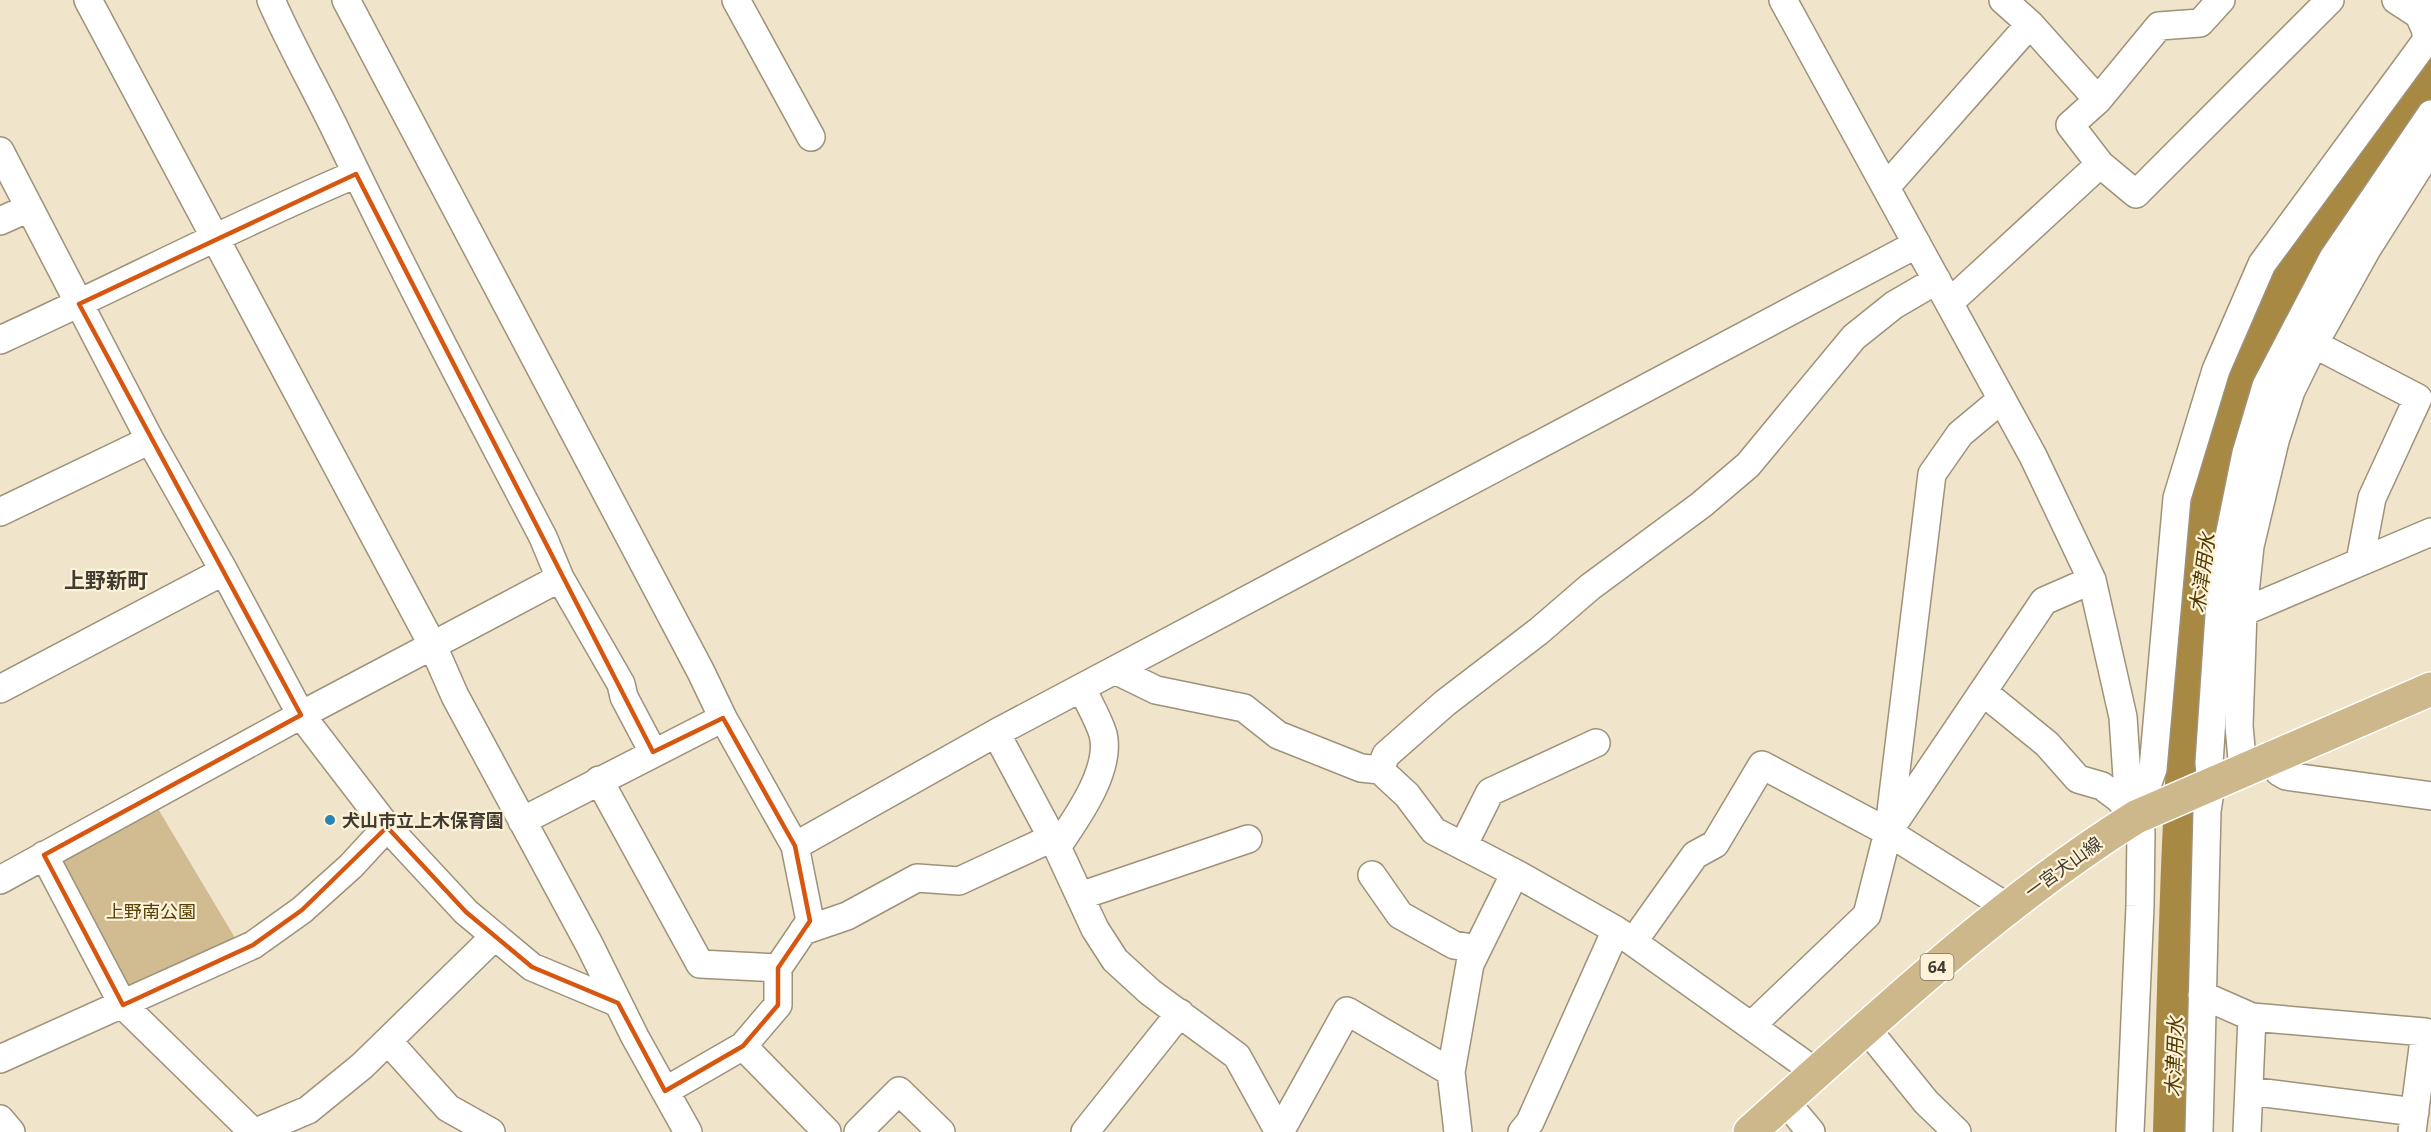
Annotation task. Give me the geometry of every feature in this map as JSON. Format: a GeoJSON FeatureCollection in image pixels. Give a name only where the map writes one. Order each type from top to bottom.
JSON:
{"type":"FeatureCollection","features":[{"type":"Feature","properties":{"kind":"main road","name":"一宮犬山線"},"geometry":{"type":"LineString","coordinates":[[1750,1132],[2007,907],[2096,842],[2136,817],[2431,689]]}},
{"type":"Feature","properties":{"kind":"street"},"geometry":{"type":"LineString","coordinates":[[88,0],[216,236],[433,646],[455,696],[688,1132]]}},
{"type":"Feature","properties":{"kind":"street"},"geometry":{"type":"LineString","coordinates":[[271,0],[409,281],[543,537],[560,578],[621,684],[624,697],[653,752]]}},
{"type":"Feature","properties":{"kind":"street"},"geometry":{"type":"LineString","coordinates":[[346,0],[701,672],[723,718],[795,846],[810,921],[778,968],[778,1005],[743,1046],[665,1091]]}},
{"type":"Feature","properties":{"kind":"street"},"geometry":{"type":"LineString","coordinates":[[736,0],[811,137]]}},
{"type":"Feature","properties":{"kind":"street"},"geometry":{"type":"LineString","coordinates":[[1783,0],[2033,456],[2092,580],[2123,717],[2127,777],[2142,844],[2130,1132]]}},
{"type":"Feature","properties":{"kind":"street"},"geometry":{"type":"LineString","coordinates":[[2003,0],[2030,24],[2098,100]]}},
{"type":"Feature","properties":{"kind":"street"},"geometry":{"type":"LineString","coordinates":[[2221,0],[2200,22],[2158,26],[2098,100],[2070,125],[2100,164],[2136,194],[2330,0]]}},
{"type":"Feature","properties":{"kind":"street"},"geometry":{"type":"LineString","coordinates":[[2136,817],[2153,769],[2177,498],[2216,370],[2262,264],[2426,40],[2425,9],[2396,0]]}},
{"type":"Feature","properties":{"kind":"street"},"geometry":{"type":"LineString","coordinates":[[1886,187],[2030,24]]}},
{"type":"Feature","properties":{"kind":"street"},"geometry":{"type":"LineString","coordinates":[[2199,1132],[2207,811],[2211,784],[2209,763],[2222,571],[2246,453],[2266,386],[2333,258],[2431,114]]}},
{"type":"Feature","properties":{"kind":"street"},"geometry":{"type":"LineString","coordinates":[[2242,770],[2239,726],[2243,612],[2250,546],[2275,441],[2291,391],[2314,344],[2367,249],[2431,148]]}},
{"type":"Feature","properties":{"kind":"street"},"geometry":{"type":"LineString","coordinates":[[0,151],[150,440],[224,571],[301,715],[387,826],[466,912],[532,967],[618,1003]]}},
{"type":"Feature","properties":{"kind":"street"},"geometry":{"type":"LineString","coordinates":[[1380,770],[1386,754],[1445,703],[1539,631],[1590,587],[1701,505],[1748,465],[1854,337],[1894,305],[1943,291],[2100,164]]}},
{"type":"Feature","properties":{"kind":"street"},"geometry":{"type":"LineString","coordinates":[[0,340],[79,304],[216,236],[356,174]]}},
{"type":"Feature","properties":{"kind":"street"},"geometry":{"type":"LineString","coordinates":[[0,221],[29,208]]}},
{"type":"Feature","properties":{"kind":"street"},"geometry":{"type":"LineString","coordinates":[[795,846],[996,733],[1917,244]]}},
{"type":"Feature","properties":{"kind":"street"},"geometry":{"type":"LineString","coordinates":[[2314,344],[2418,398],[2372,498],[2360,561]]}},
{"type":"Feature","properties":{"kind":"street"},"geometry":{"type":"LineString","coordinates":[[1751,1026],[1867,915],[1888,832],[1932,474],[1960,434],[2002,399]]}},
{"type":"Feature","properties":{"kind":"street"},"geometry":{"type":"LineString","coordinates":[[0,512],[150,440]]}},
{"type":"Feature","properties":{"kind":"street"},"geometry":{"type":"LineString","coordinates":[[2243,612],[2431,532]]}},
{"type":"Feature","properties":{"kind":"street"},"geometry":{"type":"LineString","coordinates":[[0,689],[224,571]]}},
{"type":"Feature","properties":{"kind":"street"},"geometry":{"type":"LineString","coordinates":[[0,880],[301,715],[560,578]]}},
{"type":"Feature","properties":{"kind":"street"},"geometry":{"type":"LineString","coordinates":[[1888,832],[2044,601],[2092,580]]}},
{"type":"Feature","properties":{"kind":"street"},"geometry":{"type":"LineString","coordinates":[[1115,670],[1156,690],[1244,708],[1278,735],[1361,768],[1380,770],[1407,795],[1434,831],[1515,873],[1625,936],[1817,1073]]}},
{"type":"Feature","properties":{"kind":"street"},"geometry":{"type":"LineString","coordinates":[[803,931],[847,916],[917,878],[959,881],[1054,842],[1084,810],[1099,770],[1104,748],[1103,734],[1082,688]]}},
{"type":"Feature","properties":{"kind":"street"},"geometry":{"type":"LineString","coordinates":[[1983,692],[2046,744],[2078,778],[2102,786],[2118,798],[2136,817]]}},
{"type":"Feature","properties":{"kind":"street"},"geometry":{"type":"LineString","coordinates":[[522,821],[723,718]]}},
{"type":"Feature","properties":{"kind":"street"},"geometry":{"type":"LineString","coordinates":[[996,733],[1054,842],[1095,929],[1115,960],[1150,992],[1237,1056],[1280,1132]]}},
{"type":"Feature","properties":{"kind":"street"},"geometry":{"type":"LineString","coordinates":[[1463,846],[1490,792],[1596,743]]}},
{"type":"Feature","properties":{"kind":"street"},"geometry":{"type":"LineString","coordinates":[[2272,757],[2279,772],[2286,776],[2431,796]]}},
{"type":"Feature","properties":{"kind":"street"},"geometry":{"type":"LineString","coordinates":[[1522,1132],[1530,1122],[1625,936],[1695,855],[1715,844],[1762,765],[1888,832],[2007,907]]}},
{"type":"Feature","properties":{"kind":"street"},"geometry":{"type":"LineString","coordinates":[[599,780],[700,964],[778,968]]}},
{"type":"Feature","properties":{"kind":"street"},"geometry":{"type":"LineString","coordinates":[[0,1059],[254,945],[302,910],[351,866],[387,826]]}},
{"type":"Feature","properties":{"kind":"street"},"geometry":{"type":"LineString","coordinates":[[1080,896],[1248,839]]}},
{"type":"Feature","properties":{"kind":"street"},"geometry":{"type":"LineString","coordinates":[[44,855],[123,1005],[255,1132],[308,1110],[362,1066],[495,936]]}},
{"type":"Feature","properties":{"kind":"street"},"geometry":{"type":"LineString","coordinates":[[1458,1132],[1451,1072],[1470,964],[1515,873]]}},
{"type":"Feature","properties":{"kind":"street"},"geometry":{"type":"LineString","coordinates":[[1372,875],[1400,915],[1454,945],[1477,949]]}},
{"type":"Feature","properties":{"kind":"street"},"geometry":{"type":"LineString","coordinates":[[2202,995],[2252,1017],[2425,1032],[2413,1122],[2248,1091]]}},
{"type":"Feature","properties":{"kind":"street"},"geometry":{"type":"LineString","coordinates":[[1280,1132],[1347,1011],[1451,1072]]}},
{"type":"Feature","properties":{"kind":"street"},"geometry":{"type":"LineString","coordinates":[[1085,1132],[1180,1013]]}},
{"type":"Feature","properties":{"kind":"street"},"geometry":{"type":"LineString","coordinates":[[2247,1132],[2252,1017]]}},
{"type":"Feature","properties":{"kind":"street"},"geometry":{"type":"LineString","coordinates":[[1867,1029],[1926,1102],[1958,1132]]}},
{"type":"Feature","properties":{"kind":"street"},"geometry":{"type":"LineString","coordinates":[[388,1041],[448,1108],[491,1132]]}},
{"type":"Feature","properties":{"kind":"street"},"geometry":{"type":"LineString","coordinates":[[743,1046],[827,1132]]}},
{"type":"Feature","properties":{"kind":"street"},"geometry":{"type":"LineString","coordinates":[[858,1132],[899,1091],[941,1132]]}},
{"type":"Feature","properties":{"kind":"street"},"geometry":{"type":"LineString","coordinates":[[1785,1101],[1811,1132]]}},
{"type":"Feature","properties":{"kind":"street"},"geometry":{"type":"LineString","coordinates":[[0,1119],[11,1132]]}},
{"type":"Feature","properties":{"kind":"highlighted area"},"geometry":{"type":"Polygon","coordinates":[[[356,174],[653,752],[723,718],[795,846],[810,921],[778,968],[778,1005],[743,1046],[665,1091],[618,1003],[532,967],[466,912],[387,827],[302,910],[253,945],[123,1005],[44,855],[301,715],[79,304],[356,174]]]}},
{"type":"Feature","properties":{"kind":"green space","name":"上野南公園"},"geometry":{"type":"Polygon","coordinates":[[[154,802],[241,948],[125,988],[60,860],[154,802]]]}},
{"type":"Feature","properties":{"kind":"waterway","name":"木津用水"},"geometry":{"type":"LineString","coordinates":[[2171,1132],[2184,760],[2204,540],[2220,444],[2240,377],[2275,305],[2338,203],[2431,72]]}},
{"type":"Feature","properties":{"kind":"place","name":"犬山市立上木保育園"},"geometry":{"type":"Point","coordinates":[330,820]}},
{"type":"Feature","properties":{"kind":"district","name":"上野新町"},"geometry":{"type":"Point","coordinates":[106,580]}}]}
